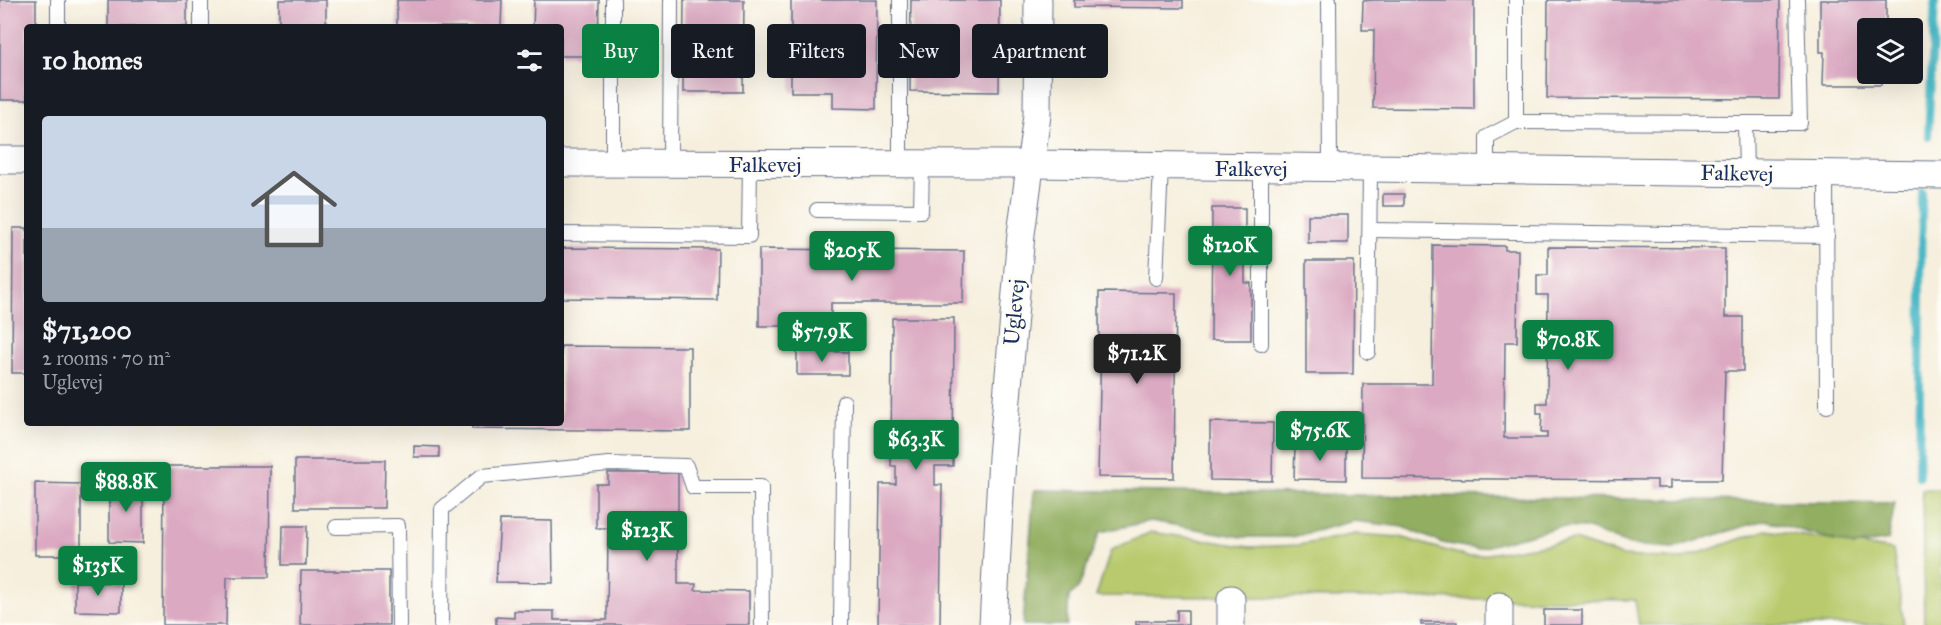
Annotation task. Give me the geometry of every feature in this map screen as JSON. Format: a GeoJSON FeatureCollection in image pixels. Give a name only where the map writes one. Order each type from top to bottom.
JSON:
{"type":"FeatureCollection","features":[{"type":"Feature","properties":{"kind":"street","name":"Uglevej"},"geometry":{"type":"LineString","coordinates":[[993,625],[1002,457],[1021,234],[1036,115],[1038,0]]}},
{"type":"Feature","properties":{"kind":"street"},"geometry":{"type":"LineString","coordinates":[[0,160],[24,160]]}},
{"type":"Feature","properties":{"kind":"street","name":"Falkevej"},"geometry":{"type":"LineString","coordinates":[[564,163],[1030,165],[1941,175]]}},
{"type":"Feature","properties":{"kind":"lane"},"geometry":{"type":"LineString","coordinates":[[58,0],[58,24]]}},
{"type":"Feature","properties":{"kind":"lane"},"geometry":{"type":"LineString","coordinates":[[201,0],[201,24]]}},
{"type":"Feature","properties":{"kind":"lane"},"geometry":{"type":"LineString","coordinates":[[613,0],[613,163]]}},
{"type":"Feature","properties":{"kind":"lane"},"geometry":{"type":"LineString","coordinates":[[670,0],[670,164]]}},
{"type":"Feature","properties":{"kind":"lane"},"geometry":{"type":"LineString","coordinates":[[817,210],[921,211],[911,165],[900,0]]}},
{"type":"Feature","properties":{"kind":"lane"},"geometry":{"type":"LineString","coordinates":[[1329,0],[1330,168]]}},
{"type":"Feature","properties":{"kind":"lane"},"geometry":{"type":"LineString","coordinates":[[1516,0],[1516,122]]}},
{"type":"Feature","properties":{"kind":"lane"},"geometry":{"type":"LineString","coordinates":[[1487,170],[1487,137],[1516,122],[1800,123],[1797,0]]}},
{"type":"Feature","properties":{"kind":"lane"},"geometry":{"type":"LineString","coordinates":[[1745,123],[1746,173]]}},
{"type":"Feature","properties":{"kind":"lane"},"geometry":{"type":"LineString","coordinates":[[564,234],[749,236],[750,164]]}},
{"type":"Feature","properties":{"kind":"lane"},"geometry":{"type":"LineString","coordinates":[[1156,278],[1161,167]]}},
{"type":"Feature","properties":{"kind":"lane"},"geometry":{"type":"LineString","coordinates":[[1261,168],[1261,344]]}},
{"type":"Feature","properties":{"kind":"lane"},"geometry":{"type":"LineString","coordinates":[[1368,352],[1370,169]]}},
{"type":"Feature","properties":{"kind":"lane"},"geometry":{"type":"LineString","coordinates":[[1826,174],[1827,406]]}},
{"type":"Feature","properties":{"kind":"lane"},"geometry":{"type":"LineString","coordinates":[[1370,230],[1827,236]]}},
{"type":"Feature","properties":{"kind":"lane"},"geometry":{"type":"LineString","coordinates":[[841,625],[844,402]]}},
{"type":"Feature","properties":{"kind":"lane"},"geometry":{"type":"LineString","coordinates":[[441,625],[442,509],[482,476],[609,464],[686,466],[693,487],[761,487],[762,625]]}},
{"type":"Feature","properties":{"kind":"lane"},"geometry":{"type":"LineString","coordinates":[[336,527],[398,526],[399,625]]}},
{"type":"Feature","properties":{"kind":"green space"},"geometry":{"type":"Polygon","coordinates":[[[1922,489],[1941,489],[1941,625],[1924,625],[1922,489]]]}},
{"type":"Feature","properties":{"kind":"green space"},"geometry":{"type":"Polygon","coordinates":[[[1034,490],[1895,503],[1888,540],[1854,546],[1765,520],[1673,548],[1630,545],[1586,528],[1558,527],[1477,549],[1442,543],[1403,527],[1354,521],[1292,537],[1242,537],[1151,521],[1100,532],[1078,589],[1069,596],[1067,625],[1023,625],[1034,490]]]}},
{"type":"Feature","properties":{"kind":"green space"},"geometry":{"type":"Polygon","coordinates":[[[1766,530],[1893,550],[1904,625],[1639,625],[1635,600],[1096,596],[1111,550],[1151,532],[1250,547],[1299,545],[1356,534],[1400,537],[1468,557],[1574,540],[1622,556],[1682,559],[1766,530]]]}},
{"type":"Feature","properties":{"kind":"building"},"geometry":{"type":"Polygon","coordinates":[[[0,0],[36,0],[36,24],[24,24],[24,100],[0,100],[0,0]]]}},
{"type":"Feature","properties":{"kind":"building"},"geometry":{"type":"Polygon","coordinates":[[[108,0],[187,0],[187,24],[108,24],[108,0]]]}},
{"type":"Feature","properties":{"kind":"building"},"geometry":{"type":"Polygon","coordinates":[[[279,0],[326,0],[326,24],[279,24],[279,0]]]}},
{"type":"Feature","properties":{"kind":"building"},"geometry":{"type":"Polygon","coordinates":[[[397,0],[502,0],[501,24],[397,24],[397,0]]]}},
{"type":"Feature","properties":{"kind":"building"},"geometry":{"type":"Polygon","coordinates":[[[534,0],[599,0],[599,24],[582,24],[582,56],[564,56],[564,24],[533,24],[534,0]]]}},
{"type":"Feature","properties":{"kind":"building"},"geometry":{"type":"Polygon","coordinates":[[[684,0],[744,0],[744,24],[684,24],[684,0]]]}},
{"type":"Feature","properties":{"kind":"building"},"geometry":{"type":"Polygon","coordinates":[[[791,0],[877,0],[876,109],[833,108],[833,92],[791,92],[791,78],[866,78],[866,24],[791,24],[791,0]]]}},
{"type":"Feature","properties":{"kind":"building"},"geometry":{"type":"Polygon","coordinates":[[[911,0],[1000,0],[1000,24],[972,24],[972,78],[999,78],[999,92],[910,91],[910,78],[960,78],[960,24],[911,24],[911,0]]]}},
{"type":"Feature","properties":{"kind":"building"},"geometry":{"type":"Polygon","coordinates":[[[1074,0],[1183,0],[1183,8],[1074,7],[1074,0]]]}},
{"type":"Feature","properties":{"kind":"building"},"geometry":{"type":"Polygon","coordinates":[[[1474,0],[1474,109],[1373,108],[1374,30],[1362,30],[1363,1],[1474,0]]]}},
{"type":"Feature","properties":{"kind":"building"},"geometry":{"type":"Polygon","coordinates":[[[1548,0],[1780,0],[1779,99],[1547,98],[1548,0]]]}},
{"type":"Feature","properties":{"kind":"building"},"geometry":{"type":"Polygon","coordinates":[[[1820,0],[1886,0],[1886,18],[1857,18],[1857,84],[1881,85],[1823,85],[1824,52],[1820,52],[1820,0]]]}},
{"type":"Feature","properties":{"kind":"building"},"geometry":{"type":"Polygon","coordinates":[[[683,78],[743,78],[743,92],[683,92],[683,78]]]}},
{"type":"Feature","properties":{"kind":"building"},"geometry":{"type":"Polygon","coordinates":[[[1383,194],[1404,194],[1404,206],[1383,206],[1383,194]]]}},
{"type":"Feature","properties":{"kind":"building"},"geometry":{"type":"Polygon","coordinates":[[[1212,208],[1245,208],[1245,283],[1251,283],[1251,340],[1211,340],[1212,208]]]}},
{"type":"Feature","properties":{"kind":"building"},"geometry":{"type":"Polygon","coordinates":[[[1308,215],[1348,215],[1348,243],[1308,243],[1308,215]]]}},
{"type":"Feature","properties":{"kind":"building"},"geometry":{"type":"Polygon","coordinates":[[[13,228],[24,228],[24,373],[12,373],[13,228]]]}},
{"type":"Feature","properties":{"kind":"building"},"geometry":{"type":"Polygon","coordinates":[[[1433,245],[1505,246],[1505,250],[1518,250],[1517,342],[1505,342],[1504,438],[1547,438],[1547,433],[1541,433],[1542,413],[1537,413],[1537,403],[1547,403],[1548,295],[1537,295],[1537,275],[1548,275],[1548,247],[1725,248],[1725,317],[1743,317],[1743,371],[1725,371],[1722,480],[1671,480],[1671,488],[1657,488],[1657,480],[1362,478],[1363,384],[1432,384],[1433,245]]]}},
{"type":"Feature","properties":{"kind":"building"},"geometry":{"type":"Polygon","coordinates":[[[564,248],[718,249],[717,300],[564,298],[564,248]]]}},
{"type":"Feature","properties":{"kind":"building"},"geometry":{"type":"Polygon","coordinates":[[[759,249],[964,251],[963,303],[831,303],[831,326],[759,326],[759,249]]]}},
{"type":"Feature","properties":{"kind":"building"},"geometry":{"type":"Polygon","coordinates":[[[1306,261],[1354,261],[1353,374],[1306,374],[1306,261]]]}},
{"type":"Feature","properties":{"kind":"building"},"geometry":{"type":"Polygon","coordinates":[[[1099,292],[1176,293],[1174,478],[1098,477],[1101,341],[1099,341],[1099,292]]]}},
{"type":"Feature","properties":{"kind":"building"},"geometry":{"type":"Polygon","coordinates":[[[892,318],[954,318],[953,466],[935,466],[935,485],[942,485],[940,625],[878,625],[880,484],[896,484],[896,466],[891,466],[892,318]]]}},
{"type":"Feature","properties":{"kind":"building"},"geometry":{"type":"Polygon","coordinates":[[[564,346],[690,347],[690,431],[472,429],[472,426],[564,426],[564,346]]]}},
{"type":"Feature","properties":{"kind":"building"},"geometry":{"type":"Polygon","coordinates":[[[797,351],[848,352],[848,375],[797,375],[797,351]]]}},
{"type":"Feature","properties":{"kind":"building"},"geometry":{"type":"Polygon","coordinates":[[[1210,422],[1273,423],[1272,481],[1210,480],[1210,422]]]}},
{"type":"Feature","properties":{"kind":"building"},"geometry":{"type":"Polygon","coordinates":[[[1295,445],[1346,445],[1346,480],[1294,479],[1295,445]]]}},
{"type":"Feature","properties":{"kind":"building"},"geometry":{"type":"Polygon","coordinates":[[[414,446],[439,447],[439,457],[414,457],[414,446]]]}},
{"type":"Feature","properties":{"kind":"building"},"geometry":{"type":"Polygon","coordinates":[[[295,460],[385,460],[384,508],[295,508],[295,460]]]}},
{"type":"Feature","properties":{"kind":"building"},"geometry":{"type":"Polygon","coordinates":[[[164,466],[270,466],[269,577],[227,577],[226,625],[163,625],[164,466]]]}},
{"type":"Feature","properties":{"kind":"building"},"geometry":{"type":"Polygon","coordinates":[[[608,473],[678,473],[678,584],[696,584],[695,590],[749,591],[749,625],[496,625],[496,617],[514,618],[514,611],[554,611],[554,620],[607,620],[608,528],[596,528],[596,484],[608,484],[608,473]]]}},
{"type":"Feature","properties":{"kind":"building"},"geometry":{"type":"Polygon","coordinates":[[[35,483],[81,484],[81,555],[35,555],[35,483]]]}},
{"type":"Feature","properties":{"kind":"building"},"geometry":{"type":"Polygon","coordinates":[[[109,484],[143,485],[143,543],[109,542],[109,484]]]}},
{"type":"Feature","properties":{"kind":"building"},"geometry":{"type":"Polygon","coordinates":[[[500,520],[552,521],[553,583],[496,582],[500,520]]]}},
{"type":"Feature","properties":{"kind":"building"},"geometry":{"type":"Polygon","coordinates":[[[283,526],[307,526],[306,565],[282,565],[283,526]]]}},
{"type":"Feature","properties":{"kind":"building"},"geometry":{"type":"Polygon","coordinates":[[[301,571],[389,571],[389,625],[300,625],[301,571]]]}},
{"type":"Feature","properties":{"kind":"building"},"geometry":{"type":"Polygon","coordinates":[[[75,582],[121,583],[121,612],[75,611],[75,582]]]}},
{"type":"Feature","properties":{"kind":"building"},"geometry":{"type":"Polygon","coordinates":[[[1177,610],[1188,610],[1188,625],[1136,625],[1136,621],[1177,621],[1177,610]]]}},
{"type":"Feature","properties":{"kind":"building"},"geometry":{"type":"Polygon","coordinates":[[[1544,610],[1582,610],[1582,625],[1544,625],[1544,610]]]}},
{"type":"Feature","properties":{"kind":"building"},"geometry":{"type":"Polygon","coordinates":[[[1421,622],[1457,622],[1457,625],[1421,625],[1421,622]]]}},
{"type":"Feature","properties":{"kind":"waterway"},"geometry":{"type":"LineString","coordinates":[[1928,136],[1935,0]]}},
{"type":"Feature","properties":{"kind":"waterway"},"geometry":{"type":"LineString","coordinates":[[1919,476],[1922,192]]}}]}
